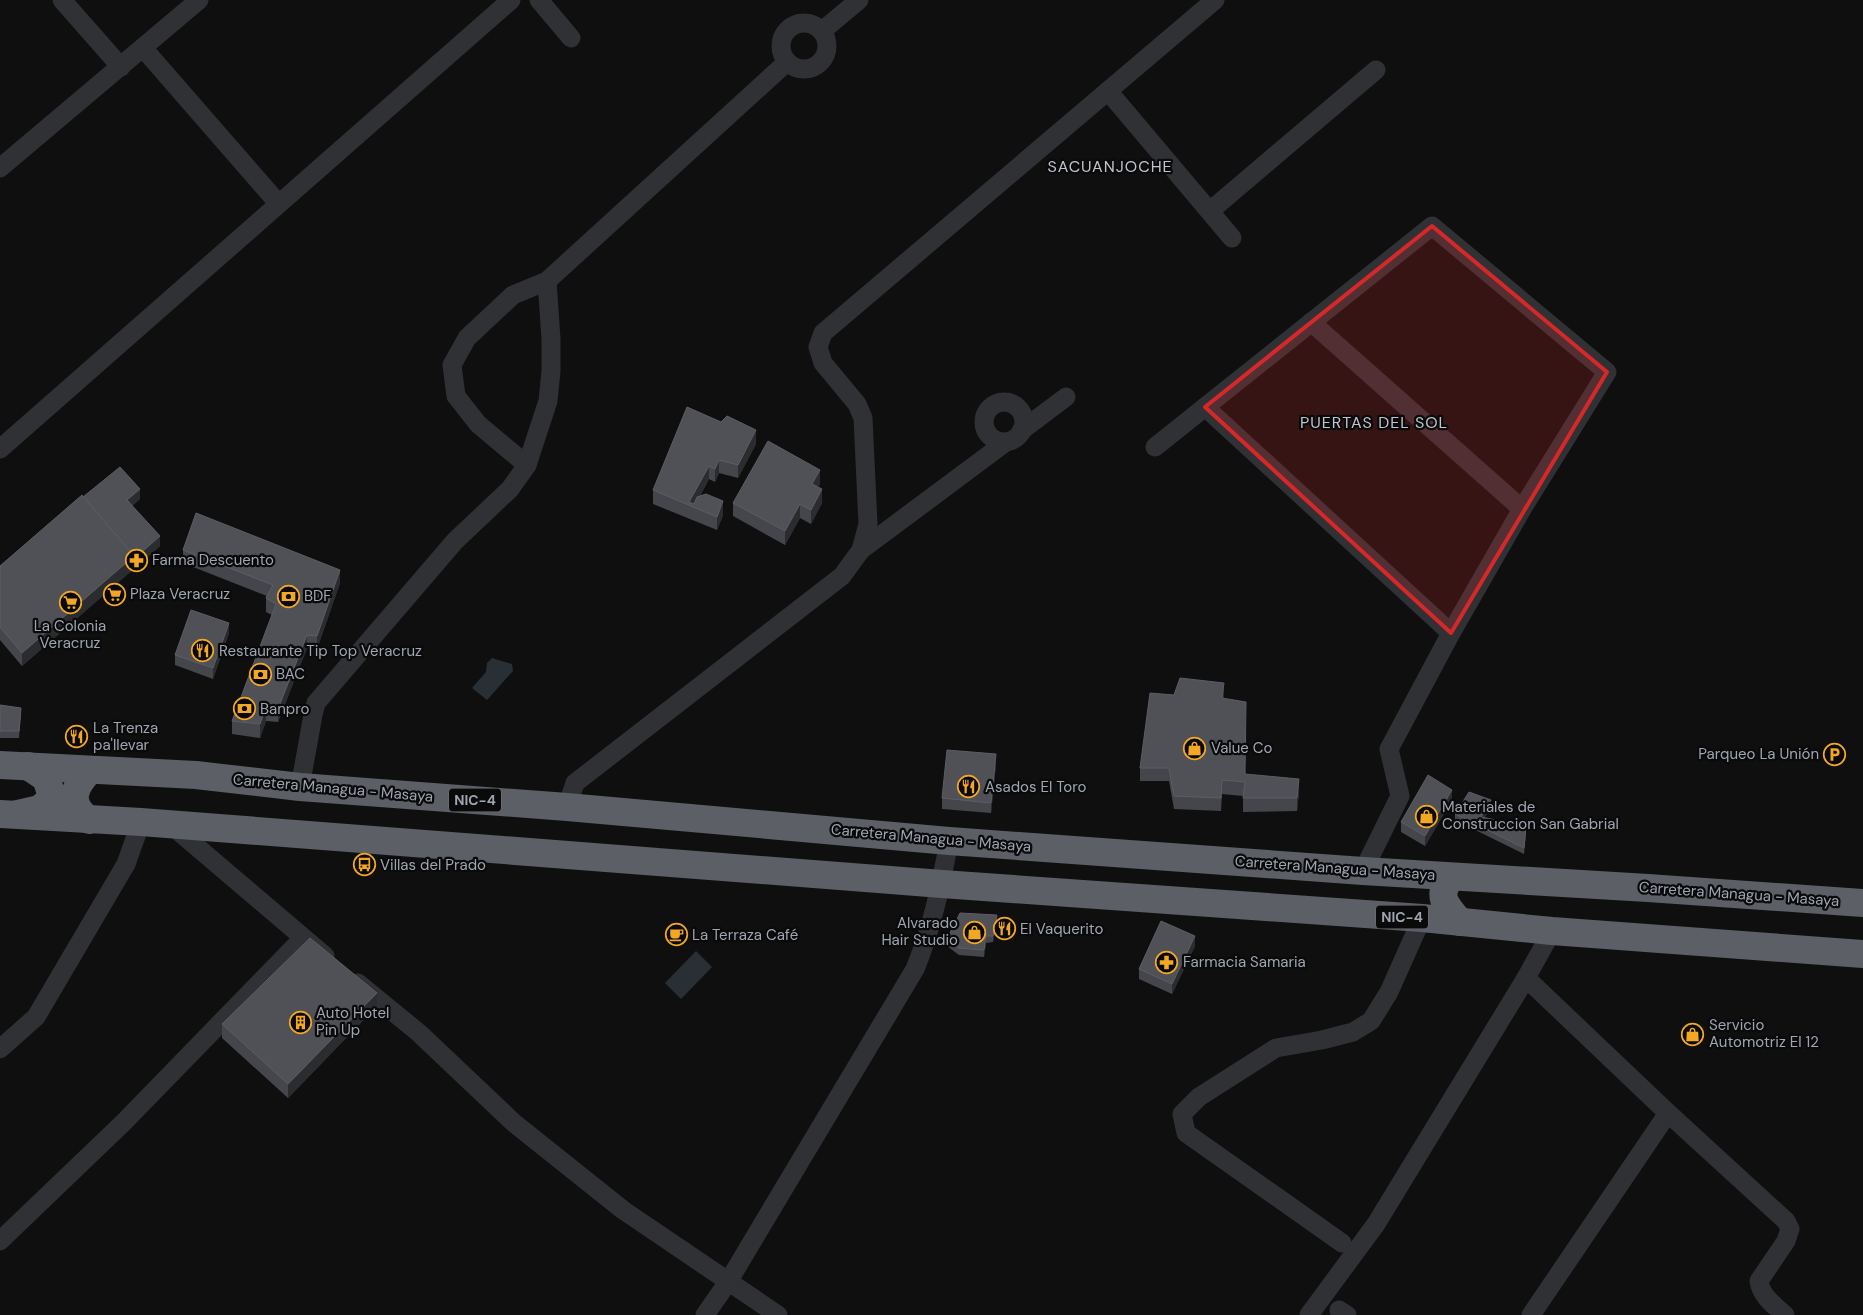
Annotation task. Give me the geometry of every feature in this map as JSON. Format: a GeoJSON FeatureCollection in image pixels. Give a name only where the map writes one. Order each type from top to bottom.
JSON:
{"type":"FeatureCollection","features":[{"type":"Feature","properties":{"kind":"highway","name":"Carretera Managua - Masaya"},"geometry":{"type":"LineString","coordinates":[[0,765],[196,775],[300,787],[567,807],[949,841],[1363,871],[1863,903]]}},
{"type":"Feature","properties":{"kind":"highway"},"geometry":{"type":"LineString","coordinates":[[7,814],[40,809],[50,800],[51,793],[46,778],[28,766]]}},
{"type":"Feature","properties":{"kind":"highway"},"geometry":{"type":"LineString","coordinates":[[89,820],[78,809],[75,793],[80,782],[90,770]]}},
{"type":"Feature","properties":{"kind":"highway","name":"NIC-4"},"geometry":{"type":"LineString","coordinates":[[7,814],[170,824],[1863,954]]}},
{"type":"Feature","properties":{"kind":"highway"},"geometry":{"type":"LineString","coordinates":[[1412,918],[1419,893],[1418,883],[1413,874]]}},
{"type":"Feature","properties":{"kind":"highway"},"geometry":{"type":"LineString","coordinates":[[1452,877],[1444,885],[1443,895],[1445,903],[1460,922]]}},
{"type":"Feature","properties":{"kind":"street"},"geometry":{"type":"LineString","coordinates":[[62,0],[121,67]]}},
{"type":"Feature","properties":{"kind":"street"},"geometry":{"type":"LineString","coordinates":[[0,168],[199,0]]}},
{"type":"Feature","properties":{"kind":"street"},"geometry":{"type":"LineString","coordinates":[[0,449],[511,0]]}},
{"type":"Feature","properties":{"kind":"street"},"geometry":{"type":"LineString","coordinates":[[539,0],[571,38]]}},
{"type":"Feature","properties":{"kind":"street"},"geometry":{"type":"LineString","coordinates":[[822,31],[859,0]]}},
{"type":"Feature","properties":{"kind":"street"},"geometry":{"type":"LineString","coordinates":[[861,550],[868,524],[863,418],[857,404],[823,363],[818,348],[823,333],[1215,0]]}},
{"type":"Feature","properties":{"kind":"street"},"geometry":{"type":"LineString","coordinates":[[810,22],[822,31],[826,38],[826,53],[816,65],[801,69],[787,62],[780,49],[783,34],[788,28],[794,24],[810,22]]}},
{"type":"Feature","properties":{"kind":"street"},"geometry":{"type":"LineString","coordinates":[[143,48],[278,203]]}},
{"type":"Feature","properties":{"kind":"street"},"geometry":{"type":"LineString","coordinates":[[527,465],[478,424],[456,396],[452,365],[467,338],[513,295],[547,281],[787,62]]}},
{"type":"Feature","properties":{"kind":"street"},"geometry":{"type":"LineString","coordinates":[[1210,211],[1376,70]]}},
{"type":"Feature","properties":{"kind":"street"},"geometry":{"type":"LineString","coordinates":[[1108,91],[1232,238]]}},
{"type":"Feature","properties":{"kind":"street"},"geometry":{"type":"LineString","coordinates":[[1155,447],[1432,226],[1608,372],[1522,509],[1451,633],[1389,749],[1400,796],[1363,871]]}},
{"type":"Feature","properties":{"kind":"street"},"geometry":{"type":"LineString","coordinates":[[300,787],[316,702],[455,541],[510,489],[527,465],[548,400],[551,370],[551,339],[547,281]]}},
{"type":"Feature","properties":{"kind":"street"},"geometry":{"type":"LineString","coordinates":[[1311,322],[1522,509]]}},
{"type":"Feature","properties":{"kind":"street"},"geometry":{"type":"LineString","coordinates":[[567,807],[575,783],[842,576],[861,550],[1006,442],[1012,440],[1066,397]]}},
{"type":"Feature","properties":{"kind":"street"},"geometry":{"type":"LineString","coordinates":[[1006,442],[993,438],[985,428],[985,414],[994,404],[1007,402],[1018,408],[1024,419],[1021,431]]}},
{"type":"Feature","properties":{"kind":"street"},"geometry":{"type":"LineString","coordinates":[[1205,407],[1451,633]]}},
{"type":"Feature","properties":{"kind":"street"},"geometry":{"type":"LineString","coordinates":[[0,1049],[36,1017],[126,864],[141,822]]}},
{"type":"Feature","properties":{"kind":"street"},"geometry":{"type":"LineString","coordinates":[[170,824],[303,938],[419,1033],[514,1123],[623,1210],[778,1315]]}},
{"type":"Feature","properties":{"kind":"street"},"geometry":{"type":"LineString","coordinates":[[705,1315],[728,1282],[915,969],[928,935],[942,884],[949,841]]}},
{"type":"Feature","properties":{"kind":"street"},"geometry":{"type":"LineString","coordinates":[[1342,1243],[1186,1133],[1182,1114],[1199,1097],[1276,1048],[1322,1040],[1353,1032],[1371,1021],[1388,992],[1412,918]]}},
{"type":"Feature","properties":{"kind":"street"},"geometry":{"type":"LineString","coordinates":[[1309,1315],[1376,1224],[1526,978],[1552,931]]}},
{"type":"Feature","properties":{"kind":"street"},"geometry":{"type":"LineString","coordinates":[[0,1241],[124,1122],[303,938]]}},
{"type":"Feature","properties":{"kind":"street"},"geometry":{"type":"LineString","coordinates":[[1526,978],[1668,1113],[1786,1221],[1790,1229],[1786,1241],[1759,1281],[1760,1289],[1765,1296],[1785,1315]]}},
{"type":"Feature","properties":{"kind":"street"},"geometry":{"type":"LineString","coordinates":[[1531,1315],[1668,1113]]}},
{"type":"Feature","properties":{"kind":"highlighted area"},"geometry":{"type":"Polygon","coordinates":[[[1432,226],[1607,372],[1451,633],[1205,407],[1432,226]]]}},
{"type":"Feature","properties":{"kind":"shaded area"},"geometry":{"type":"Polygon","coordinates":[[[492,658],[512,664],[513,671],[487,700],[472,688],[486,672],[487,663],[492,658]]]}},
{"type":"Feature","properties":{"kind":"shaded area"},"geometry":{"type":"Polygon","coordinates":[[[696,951],[712,967],[681,999],[665,983],[696,951]]]}},
{"type":"Feature","properties":{"kind":"building"},"geometry":{"type":"Polygon","coordinates":[[[687,407],[721,422],[727,416],[756,430],[738,465],[719,460],[715,469],[709,466],[689,502],[694,504],[697,497],[706,494],[723,501],[717,517],[653,490],[687,407]]]}},
{"type":"Feature","properties":{"kind":"building"},"geometry":{"type":"Polygon","coordinates":[[[768,441],[820,470],[812,484],[822,489],[811,510],[800,504],[785,531],[733,503],[768,441]]]}},
{"type":"Feature","properties":{"kind":"building"},"geometry":{"type":"Polygon","coordinates":[[[120,467],[140,489],[127,500],[160,536],[134,559],[134,556],[83,497],[120,467]]]}},
{"type":"Feature","properties":{"kind":"building"},"geometry":{"type":"Polygon","coordinates":[[[82,495],[134,556],[22,653],[0,627],[0,566],[82,495]]]}},
{"type":"Feature","properties":{"kind":"building"},"geometry":{"type":"Polygon","coordinates":[[[196,513],[340,570],[317,636],[307,635],[278,709],[266,707],[260,724],[232,721],[276,604],[266,598],[273,585],[183,550],[196,513]]]}},
{"type":"Feature","properties":{"kind":"building"},"geometry":{"type":"Polygon","coordinates":[[[191,610],[229,623],[213,668],[175,655],[191,610]]]}},
{"type":"Feature","properties":{"kind":"building","name":"Value Co"},"geometry":{"type":"Polygon","coordinates":[[[1180,678],[1224,683],[1222,698],[1246,702],[1245,774],[1299,779],[1297,798],[1243,798],[1245,782],[1222,780],[1221,798],[1174,796],[1169,768],[1140,768],[1150,693],[1174,695],[1180,678]]]}},
{"type":"Feature","properties":{"kind":"building"},"geometry":{"type":"Polygon","coordinates":[[[0,705],[21,708],[19,731],[0,731],[0,705]]]}},
{"type":"Feature","properties":{"kind":"building","name":"Asados El Toro"},"geometry":{"type":"Polygon","coordinates":[[[947,750],[996,754],[991,803],[942,798],[947,750]]]}},
{"type":"Feature","properties":{"kind":"building","name":"Materiales de Construccion San Gabrial"},"geometry":{"type":"Polygon","coordinates":[[[1428,775],[1452,790],[1425,836],[1401,822],[1428,775]]]}},
{"type":"Feature","properties":{"kind":"building"},"geometry":{"type":"Polygon","coordinates":[[[1469,792],[1491,800],[1481,817],[1526,826],[1524,848],[1455,814],[1469,792]]]}},
{"type":"Feature","properties":{"kind":"building","name":"Alvarado Hair Studio"},"geometry":{"type":"Polygon","coordinates":[[[960,913],[997,915],[993,936],[986,936],[984,950],[959,948],[947,939],[960,913]]]}},
{"type":"Feature","properties":{"kind":"building","name":"Farmacia Samaria"},"geometry":{"type":"Polygon","coordinates":[[[1161,921],[1195,936],[1172,984],[1139,969],[1161,921]]]}},
{"type":"Feature","properties":{"kind":"building","name":"Auto Hotel Pin Up"},"geometry":{"type":"Polygon","coordinates":[[[310,938],[377,993],[288,1084],[222,1024],[310,938]]]}},
{"type":"Feature","properties":{"kind":"place","name":"Farma Descuento"},"geometry":{"type":"Point","coordinates":[136,560]}},
{"type":"Feature","properties":{"kind":"place","name":"Plaza Veracruz"},"geometry":{"type":"Point","coordinates":[114,594]}},
{"type":"Feature","properties":{"kind":"place","name":"BDF"},"geometry":{"type":"Point","coordinates":[288,596]}},
{"type":"Feature","properties":{"kind":"place","name":"La Colonia Veracruz"},"geometry":{"type":"Point","coordinates":[70,603]}},
{"type":"Feature","properties":{"kind":"place","name":"Restaurante Tip Top Veracruz"},"geometry":{"type":"Point","coordinates":[203,651]}},
{"type":"Feature","properties":{"kind":"place","name":"BAC"},"geometry":{"type":"Point","coordinates":[260,674]}},
{"type":"Feature","properties":{"kind":"place","name":"Banpro"},"geometry":{"type":"Point","coordinates":[244,709]}},
{"type":"Feature","properties":{"kind":"place","name":"La Trenza pa'llevar"},"geometry":{"type":"Point","coordinates":[77,737]}},
{"type":"Feature","properties":{"kind":"place","name":"Value Co"},"geometry":{"type":"Point","coordinates":[1195,748]}},
{"type":"Feature","properties":{"kind":"place","name":"Parqueo La Unión"},"geometry":{"type":"Point","coordinates":[1835,754]}},
{"type":"Feature","properties":{"kind":"place","name":"Asados El Toro"},"geometry":{"type":"Point","coordinates":[969,787]}},
{"type":"Feature","properties":{"kind":"place","name":"Materiales de Construccion San Gabrial"},"geometry":{"type":"Point","coordinates":[1426,816]}},
{"type":"Feature","properties":{"kind":"place","name":"Villas del Prado"},"geometry":{"type":"Point","coordinates":[364,865]}},
{"type":"Feature","properties":{"kind":"place","name":"El Vaquerito"},"geometry":{"type":"Point","coordinates":[1004,929]}},
{"type":"Feature","properties":{"kind":"place","name":"Alvarado Hair Studio"},"geometry":{"type":"Point","coordinates":[974,932]}},
{"type":"Feature","properties":{"kind":"place","name":"La Terraza Café"},"geometry":{"type":"Point","coordinates":[676,935]}},
{"type":"Feature","properties":{"kind":"place","name":"Farmacia Samaria"},"geometry":{"type":"Point","coordinates":[1167,962]}},
{"type":"Feature","properties":{"kind":"place","name":"Auto Hotel Pin Up"},"geometry":{"type":"Point","coordinates":[300,1022]}},
{"type":"Feature","properties":{"kind":"place","name":"Servicio Automotriz El 12"},"geometry":{"type":"Point","coordinates":[1693,1034]}},
{"type":"Feature","properties":{"kind":"district","name":"SACUANJOCHE"},"geometry":{"type":"Point","coordinates":[1110,166]}},
{"type":"Feature","properties":{"kind":"district","name":"PUERTAS DEL SOL"},"geometry":{"type":"Point","coordinates":[1374,422]}}]}
